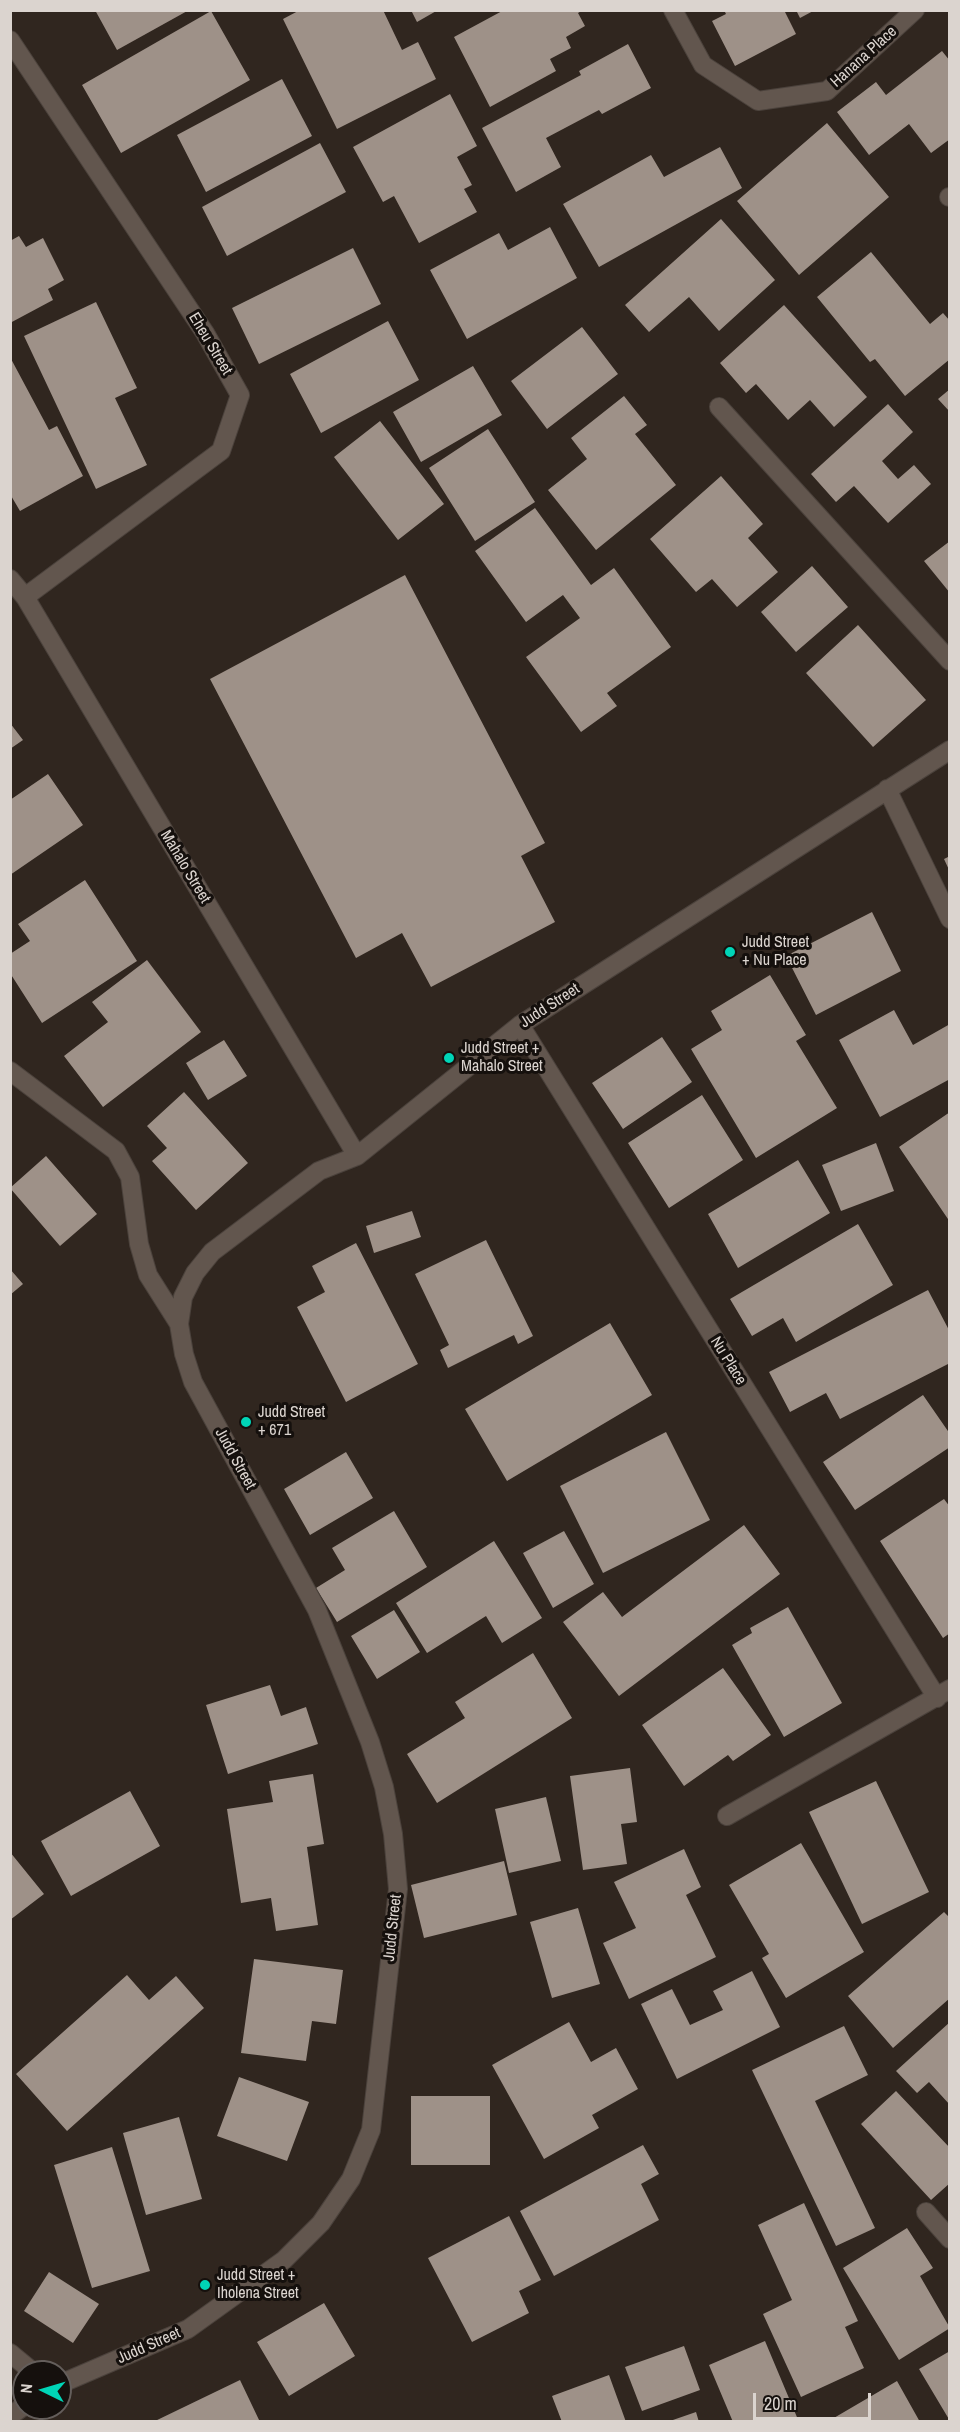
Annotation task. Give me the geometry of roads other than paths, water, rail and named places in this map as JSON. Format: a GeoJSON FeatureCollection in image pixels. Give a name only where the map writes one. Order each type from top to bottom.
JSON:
{"type":"FeatureCollection","features":[{"type":"Feature","properties":{"kind":"street","name":"Hanana Place"},"geometry":{"type":"LineString","coordinates":[[673,10],[703,65],[758,101],[827,91],[915,10]]}},
{"type":"Feature","properties":{"kind":"street","name":"Eheu Street"},"geometry":{"type":"LineString","coordinates":[[10,40],[205,333],[240,395],[220,451],[25,597]]}},
{"type":"Feature","properties":{"kind":"street"},"geometry":{"type":"LineString","coordinates":[[718,407],[950,662]]}},
{"type":"Feature","properties":{"kind":"street","name":"Mahalo Street"},"geometry":{"type":"LineString","coordinates":[[10,579],[25,597],[357,1156]]}},
{"type":"Feature","properties":{"kind":"street","name":"Judd Street"},"geometry":{"type":"LineString","coordinates":[[72,2379],[188,2329],[284,2260],[321,2223],[351,2179],[371,2130],[384,2016],[398,1889],[393,1834],[384,1787],[370,1742],[317,1611],[193,1382],[184,1354],[179,1324],[183,1297],[195,1273],[212,1252],[319,1170],[357,1156],[520,1025],[950,750]]}},
{"type":"Feature","properties":{"kind":"street"},"geometry":{"type":"LineString","coordinates":[[887,789],[950,919]]}},
{"type":"Feature","properties":{"kind":"street","name":"Nu Place"},"geometry":{"type":"LineString","coordinates":[[520,1025],[943,1694]]}},
{"type":"Feature","properties":{"kind":"street"},"geometry":{"type":"LineString","coordinates":[[10,1071],[116,1151],[130,1177],[139,1244],[148,1275],[179,1324]]}},
{"type":"Feature","properties":{"kind":"street"},"geometry":{"type":"LineString","coordinates":[[727,1816],[943,1694]]}},
{"type":"Feature","properties":{"kind":"street"},"geometry":{"type":"LineString","coordinates":[[926,2212],[950,2239]]}},
{"type":"Feature","properties":{"kind":"place","name":"Judd Street + Nu Place"},"geometry":{"type":"Point","coordinates":[730,952]}},
{"type":"Feature","properties":{"kind":"place","name":"Judd Street + Mahalo Street"},"geometry":{"type":"Point","coordinates":[449,1058]}},
{"type":"Feature","properties":{"kind":"place","name":"Judd Street + 671"},"geometry":{"type":"Point","coordinates":[246,1422]}},
{"type":"Feature","properties":{"kind":"place","name":"Judd Street + Iholena Street"},"geometry":{"type":"Point","coordinates":[205,2285]}}]}
